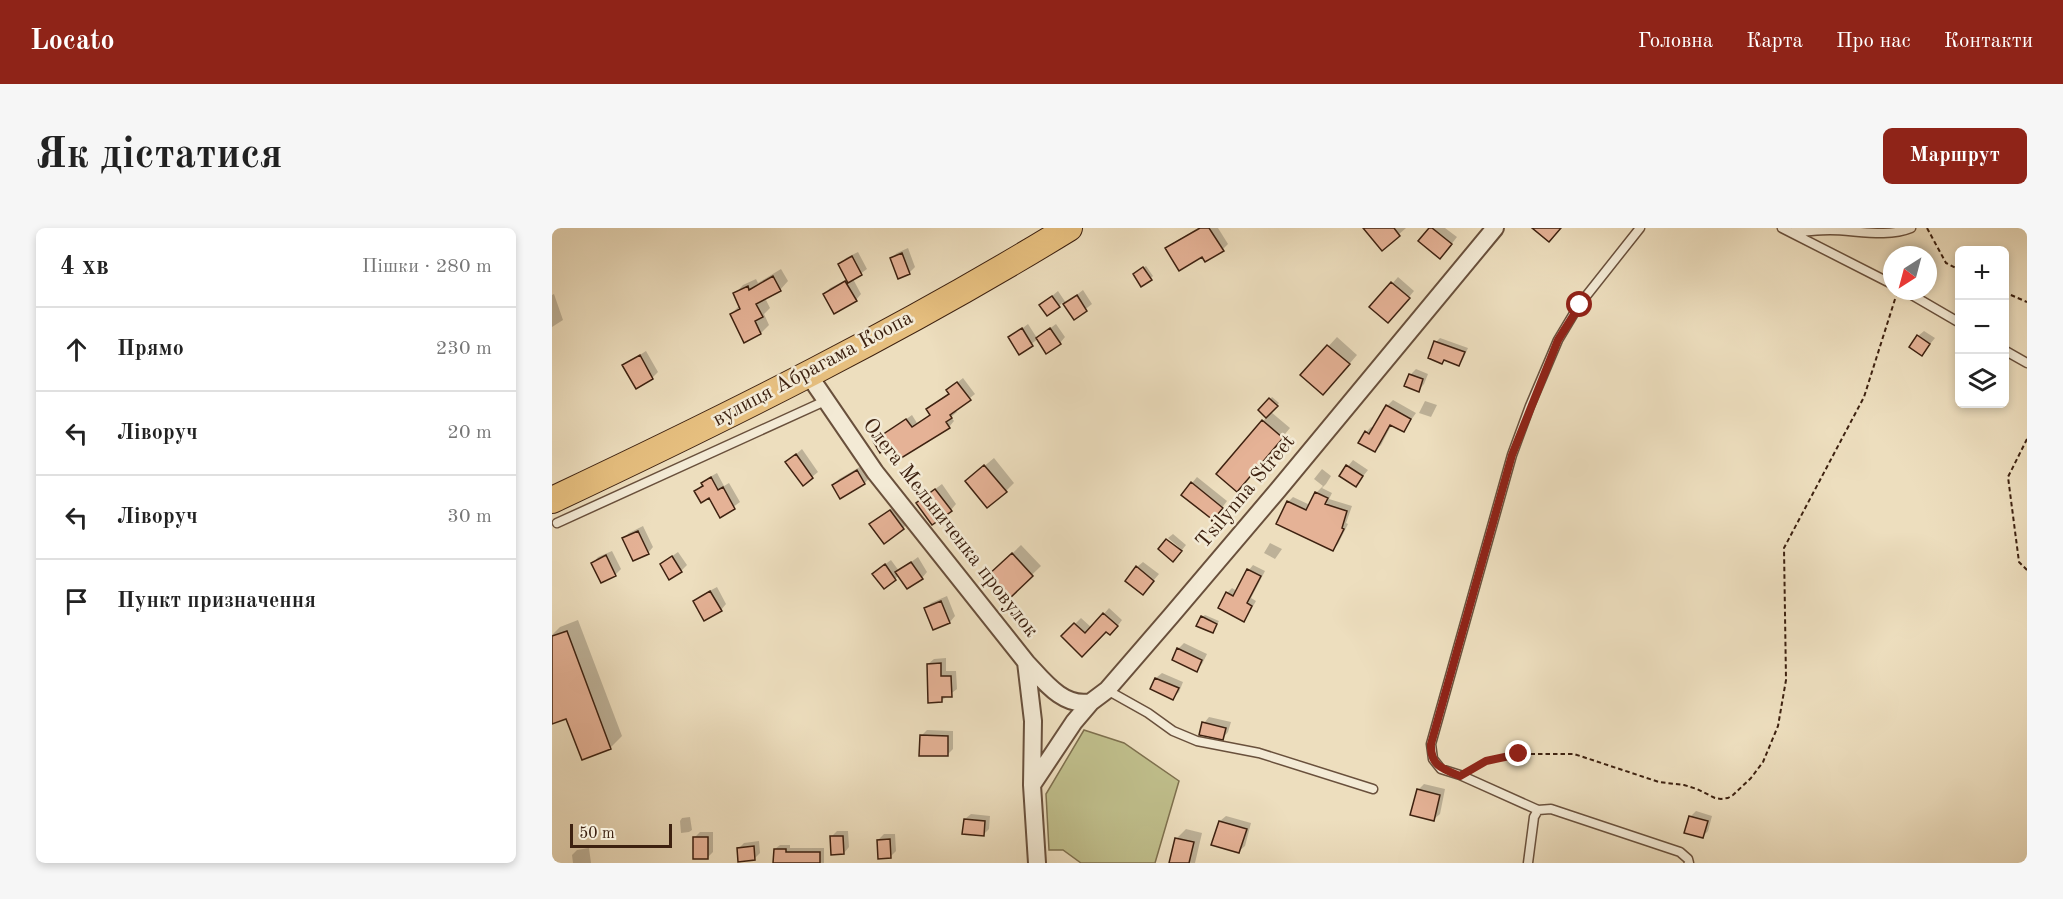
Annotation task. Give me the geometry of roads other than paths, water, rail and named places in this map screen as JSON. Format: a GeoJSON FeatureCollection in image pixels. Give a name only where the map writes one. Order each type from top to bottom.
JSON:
{"type":"FeatureCollection","features":[{"type":"Feature","properties":{"kind":"main road","name":"вулиця Абрагама Коопа"},"geometry":{"type":"LineString","coordinates":[[554,512],[1019,259],[1069,228]]}},
{"type":"Feature","properties":{"kind":"street","name":"Tsilynna Street"},"geometry":{"type":"LineString","coordinates":[[1032,785],[1090,702],[1107,690],[1278,490],[1495,228]]}},
{"type":"Feature","properties":{"kind":"street","name":"Олега Мельниченка провулок"},"geometry":{"type":"LineString","coordinates":[[808,374],[875,472],[1026,662],[1033,721],[1032,785],[1037,863]]}},
{"type":"Feature","properties":{"kind":"street"},"geometry":{"type":"LineString","coordinates":[[1026,662],[1051,689],[1081,704],[1090,702]]}},
{"type":"Feature","properties":{"kind":"lane"},"geometry":{"type":"LineString","coordinates":[[1640,228],[1580,305],[1558,340],[1512,455],[1431,744],[1431,752],[1436,765],[1441,769],[1538,810],[1551,809],[1680,852],[1689,863]]}},
{"type":"Feature","properties":{"kind":"lane"},"geometry":{"type":"LineString","coordinates":[[1782,228],[1883,279]]}},
{"type":"Feature","properties":{"kind":"lane"},"geometry":{"type":"LineString","coordinates":[[1792,232],[1829,230],[1882,232],[1904,231],[1911,228]]}},
{"type":"Feature","properties":{"kind":"lane"},"geometry":{"type":"LineString","coordinates":[[1920,300],[1955,321]]}},
{"type":"Feature","properties":{"kind":"lane"},"geometry":{"type":"LineString","coordinates":[[2009,353],[2027,363]]}},
{"type":"Feature","properties":{"kind":"lane"},"geometry":{"type":"LineString","coordinates":[[554,512],[825,401]]}},
{"type":"Feature","properties":{"kind":"lane"},"geometry":{"type":"LineString","coordinates":[[1107,690],[1148,713],[1173,731],[1197,741],[1259,753],[1373,789]]}},
{"type":"Feature","properties":{"kind":"lane"},"geometry":{"type":"LineString","coordinates":[[1528,863],[1534,817],[1538,810]]}}]}
